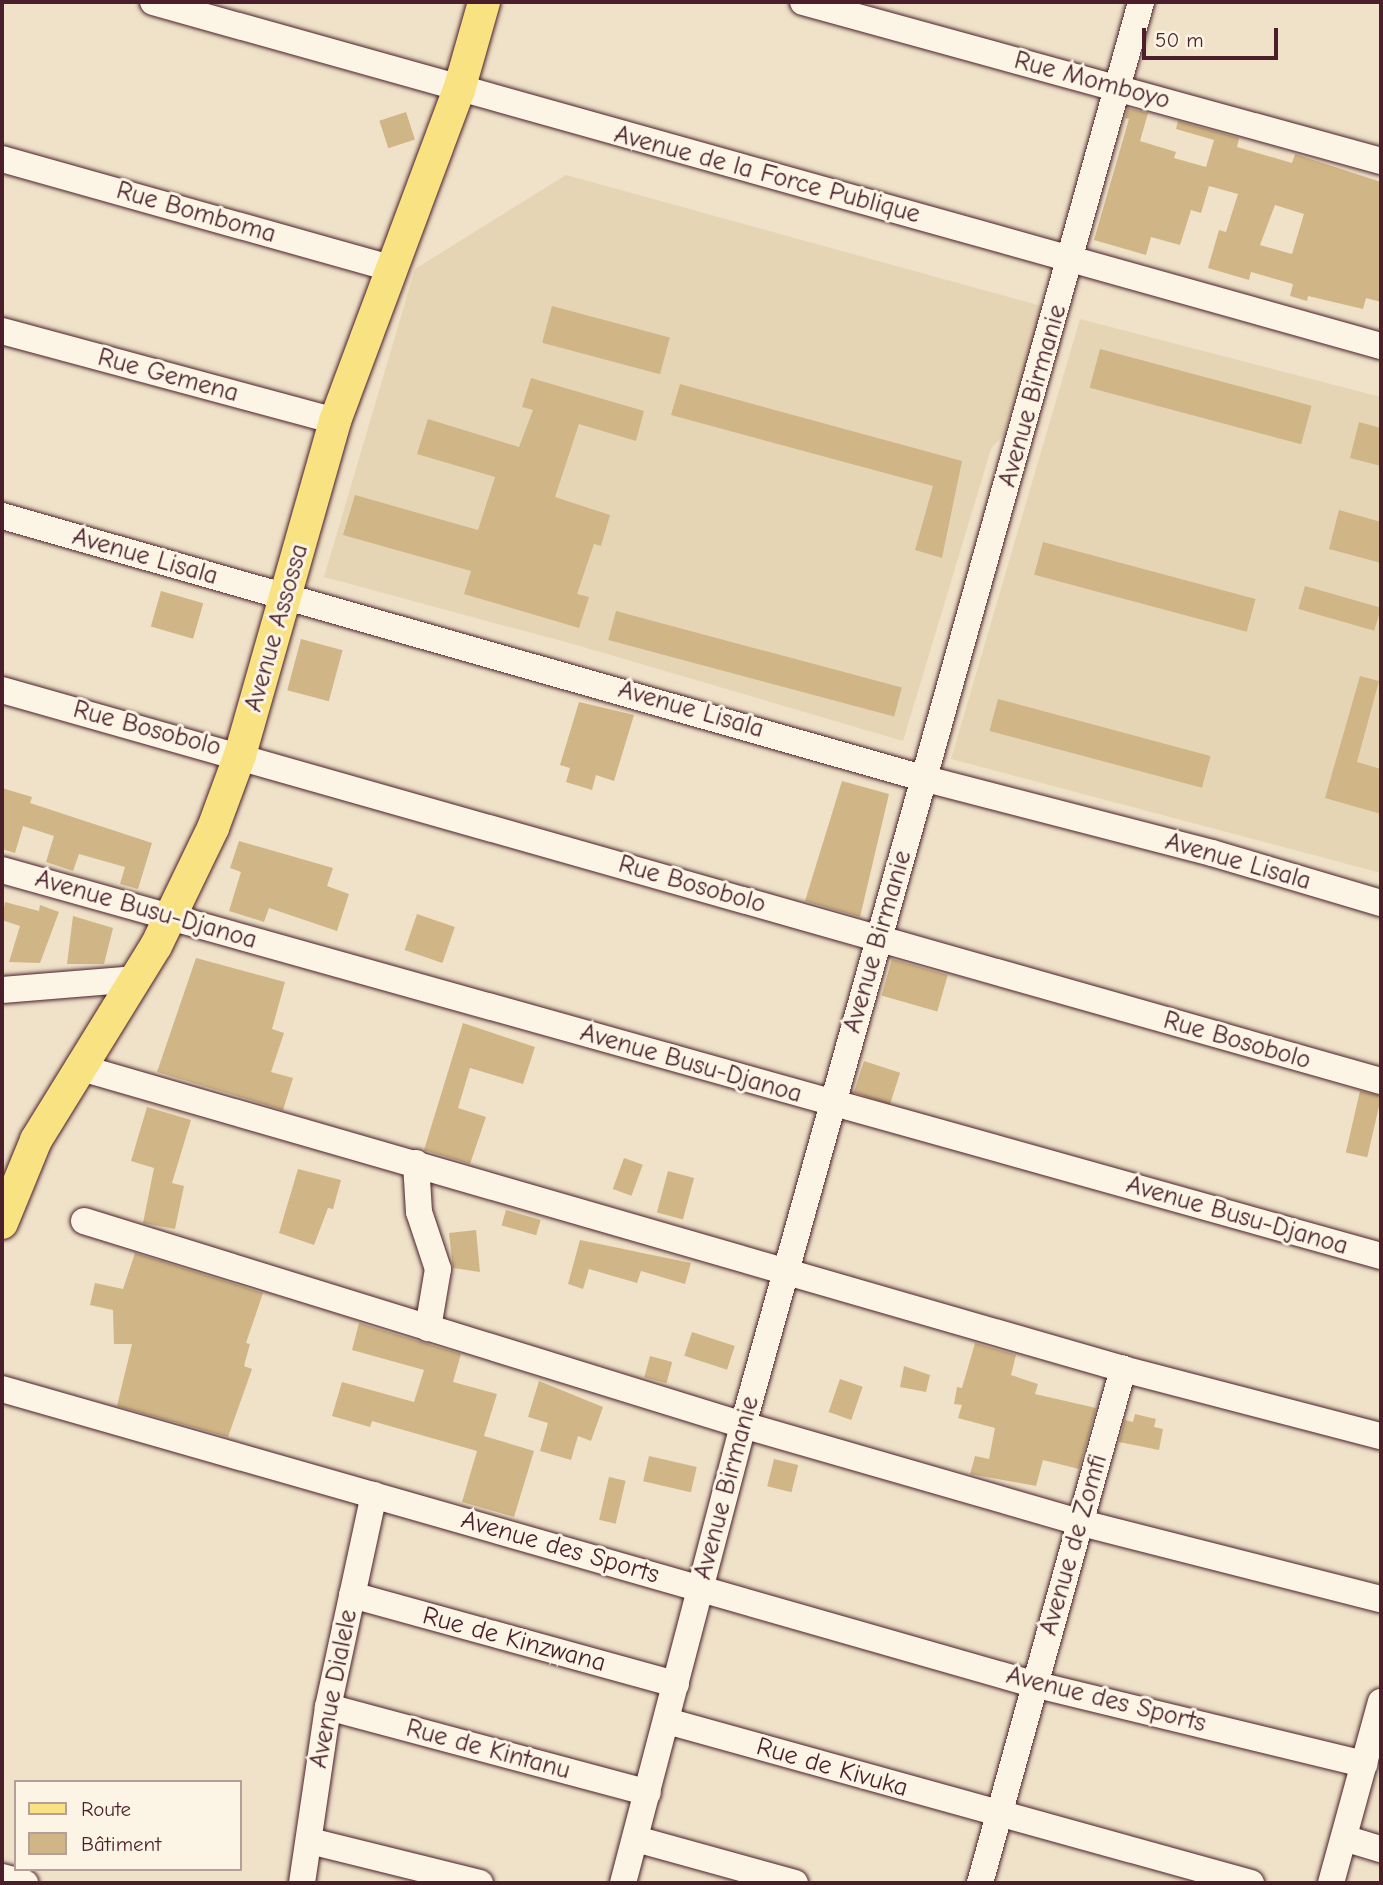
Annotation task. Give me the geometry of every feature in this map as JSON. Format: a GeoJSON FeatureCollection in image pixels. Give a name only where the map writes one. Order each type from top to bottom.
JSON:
{"type":"FeatureCollection","features":[{"type":"Feature","properties":{"kind":"main road","name":"Avenue Assossa"},"geometry":{"type":"LineString","coordinates":[[2,1223],[36,1140],[78,1066],[137,979],[172,917],[240,755],[335,421],[458,90],[484,2]]}},
{"type":"Feature","properties":{"kind":"street","name":"Avenue de la Force Publique"},"geometry":{"type":"LineString","coordinates":[[153,2],[458,90],[1381,345]]}},
{"type":"Feature","properties":{"kind":"street","name":"Rue Momboyo"},"geometry":{"type":"LineString","coordinates":[[803,2],[1381,161]]}},
{"type":"Feature","properties":{"kind":"street","name":"Avenue Birmanie"},"geometry":{"type":"LineString","coordinates":[[623,1883],[743,1425],[878,940],[926,779],[1141,2]]}},
{"type":"Feature","properties":{"kind":"street","name":"Rue Bomboma"},"geometry":{"type":"LineString","coordinates":[[2,159],[391,268]]}},
{"type":"Feature","properties":{"kind":"street","name":"Rue Gemena"},"geometry":{"type":"LineString","coordinates":[[2,331],[335,421]]}},
{"type":"Feature","properties":{"kind":"street","name":"Avenue Lisala"},"geometry":{"type":"LineString","coordinates":[[2,516],[286,598],[575,676],[926,779],[1212,853],[1381,903]]}},
{"type":"Feature","properties":{"kind":"street","name":"Rue Bosobolo"},"geometry":{"type":"LineString","coordinates":[[2,690],[240,755],[878,940],[1381,1081]]}},
{"type":"Feature","properties":{"kind":"street","name":"Avenue Busu-Djanoa"},"geometry":{"type":"LineString","coordinates":[[2,870],[1381,1256]]}},
{"type":"Feature","properties":{"kind":"street"},"geometry":{"type":"LineString","coordinates":[[2,990],[137,979]]}},
{"type":"Feature","properties":{"kind":"street"},"geometry":{"type":"LineString","coordinates":[[78,1066],[1123,1369],[1381,1436]]}},
{"type":"Feature","properties":{"kind":"street"},"geometry":{"type":"LineString","coordinates":[[415,1163],[419,1212],[438,1269],[428,1328]]}},
{"type":"Feature","properties":{"kind":"street"},"geometry":{"type":"LineString","coordinates":[[84,1221],[743,1425],[1082,1523],[1381,1599]]}},
{"type":"Feature","properties":{"kind":"street","name":"Avenue de Zomfi"},"geometry":{"type":"LineString","coordinates":[[980,1883],[1033,1684],[1082,1523],[1123,1369]]}},
{"type":"Feature","properties":{"kind":"street","name":"Avenue des Sports"},"geometry":{"type":"LineString","coordinates":[[2,1389],[1033,1684],[1364,1764]]}},
{"type":"Feature","properties":{"kind":"street","name":"Avenue Dialele"},"geometry":{"type":"LineString","coordinates":[[302,1883],[328,1707],[374,1495]]}},
{"type":"Feature","properties":{"kind":"street","name":"Rue de Kinzwana"},"geometry":{"type":"LineString","coordinates":[[352,1595],[676,1684]]}},
{"type":"Feature","properties":{"kind":"street"},"geometry":{"type":"LineString","coordinates":[[1331,1883],[1381,1702]]}},
{"type":"Feature","properties":{"kind":"street","name":"Rue de Kintanu"},"geometry":{"type":"LineString","coordinates":[[328,1707],[648,1793]]}},
{"type":"Feature","properties":{"kind":"street","name":"Rue de Kivuka"},"geometry":{"type":"LineString","coordinates":[[667,1721],[1251,1883]]}},
{"type":"Feature","properties":{"kind":"street"},"geometry":{"type":"LineString","coordinates":[[1344,1838],[1381,1849]]}},
{"type":"Feature","properties":{"kind":"street"},"geometry":{"type":"LineString","coordinates":[[636,1839],[795,1883]]}},
{"type":"Feature","properties":{"kind":"street"},"geometry":{"type":"LineString","coordinates":[[310,1841],[480,1883]]}},
{"type":"Feature","properties":{"kind":"street"},"geometry":{"type":"LineString","coordinates":[[2,1877],[26,1883]]}},
{"type":"Feature","properties":{"kind":"shaded area"},"geometry":{"type":"Polygon","coordinates":[[[566,175],[1045,307],[1004,434],[991,449],[903,741],[580,646],[324,577],[415,269],[566,175]]]}},
{"type":"Feature","properties":{"kind":"shaded area"},"geometry":{"type":"Polygon","coordinates":[[[1080,319],[1381,397],[1381,873],[951,759],[1080,319]]]}},
{"type":"Feature","properties":{"kind":"building"},"geometry":{"type":"Polygon","coordinates":[[[1128,108],[1148,113],[1140,141],[1176,152],[1174,158],[1206,167],[1214,140],[1176,129],[1178,121],[1239,138],[1237,147],[1292,163],[1295,154],[1381,182],[1381,302],[1366,298],[1363,309],[1308,296],[1307,301],[1290,296],[1293,284],[1251,272],[1249,280],[1208,268],[1219,230],[1226,232],[1238,194],[1209,186],[1201,213],[1191,210],[1180,245],[1151,237],[1146,255],[1094,240],[1129,119],[1125,118],[1128,108]],[[1275,205],[1260,245],[1292,254],[1304,214],[1275,205]]]}},
{"type":"Feature","properties":{"kind":"building"},"geometry":{"type":"Polygon","coordinates":[[[406,112],[415,140],[388,148],[379,121],[406,112]]]}},
{"type":"Feature","properties":{"kind":"building"},"geometry":{"type":"Polygon","coordinates":[[[552,306],[670,338],[660,374],[542,343],[552,306]]]}},
{"type":"Feature","properties":{"kind":"building"},"geometry":{"type":"Polygon","coordinates":[[[1100,349],[1312,406],[1301,444],[1090,388],[1100,349]]]}},
{"type":"Feature","properties":{"kind":"building"},"geometry":{"type":"Polygon","coordinates":[[[531,378],[644,411],[636,441],[579,424],[555,497],[610,515],[601,546],[594,544],[577,594],[589,597],[579,628],[464,594],[471,571],[343,535],[355,495],[478,530],[495,477],[417,454],[428,419],[519,447],[533,410],[522,407],[531,378]]]}},
{"type":"Feature","properties":{"kind":"building"},"geometry":{"type":"Polygon","coordinates":[[[680,384],[962,461],[942,558],[915,550],[933,486],[671,415],[680,384]]]}},
{"type":"Feature","properties":{"kind":"building"},"geometry":{"type":"Polygon","coordinates":[[[1359,422],[1381,428],[1381,466],[1350,458],[1359,422]]]}},
{"type":"Feature","properties":{"kind":"building"},"geometry":{"type":"Polygon","coordinates":[[[1339,510],[1381,522],[1381,563],[1329,549],[1339,510]]]}},
{"type":"Feature","properties":{"kind":"building"},"geometry":{"type":"Polygon","coordinates":[[[1043,542],[1256,599],[1247,632],[1034,575],[1043,542]]]}},
{"type":"Feature","properties":{"kind":"building"},"geometry":{"type":"Polygon","coordinates":[[[1305,586],[1381,608],[1374,631],[1298,609],[1305,586]]]}},
{"type":"Feature","properties":{"kind":"building"},"geometry":{"type":"Polygon","coordinates":[[[161,591],[203,603],[193,639],[151,627],[161,591]]]}},
{"type":"Feature","properties":{"kind":"building"},"geometry":{"type":"Polygon","coordinates":[[[616,611],[902,688],[894,717],[608,640],[616,611]]]}},
{"type":"Feature","properties":{"kind":"building"},"geometry":{"type":"Polygon","coordinates":[[[301,639],[343,650],[329,701],[287,690],[301,639]]]}},
{"type":"Feature","properties":{"kind":"building"},"geometry":{"type":"Polygon","coordinates":[[[1360,676],[1379,681],[1357,762],[1381,769],[1381,814],[1325,798],[1360,676]]]}},
{"type":"Feature","properties":{"kind":"building"},"geometry":{"type":"Polygon","coordinates":[[[998,699],[1211,756],[1202,788],[989,731],[998,699]]]}},
{"type":"Feature","properties":{"kind":"building"},"geometry":{"type":"Polygon","coordinates":[[[579,702],[634,715],[614,781],[596,775],[592,790],[566,782],[570,768],[560,765],[579,702]]]}},
{"type":"Feature","properties":{"kind":"building"},"geometry":{"type":"Polygon","coordinates":[[[842,781],[889,794],[860,917],[805,901],[842,781]]]}},
{"type":"Feature","properties":{"kind":"building"},"geometry":{"type":"Polygon","coordinates":[[[2,788],[32,797],[30,803],[152,843],[138,889],[120,884],[125,867],[79,854],[73,871],[46,862],[54,836],[23,826],[15,853],[2,849],[2,788]]]}},
{"type":"Feature","properties":{"kind":"building"},"geometry":{"type":"Polygon","coordinates":[[[239,841],[333,868],[327,886],[349,894],[337,931],[269,908],[264,922],[229,911],[241,872],[230,868],[239,841]]]}},
{"type":"Feature","properties":{"kind":"building"},"geometry":{"type":"Polygon","coordinates":[[[5,902],[39,911],[40,905],[59,912],[40,963],[9,962],[20,926],[2,920],[5,902]]]}},
{"type":"Feature","properties":{"kind":"building"},"geometry":{"type":"Polygon","coordinates":[[[417,914],[455,927],[442,963],[405,950],[417,914]]]}},
{"type":"Feature","properties":{"kind":"building"},"geometry":{"type":"Polygon","coordinates":[[[73,916],[113,928],[104,964],[67,964],[73,916]]]}},
{"type":"Feature","properties":{"kind":"building"},"geometry":{"type":"Polygon","coordinates":[[[196,958],[285,982],[272,1029],[284,1033],[271,1072],[293,1078],[283,1110],[157,1072],[196,958]]]}},
{"type":"Feature","properties":{"kind":"building"},"geometry":{"type":"Polygon","coordinates":[[[892,959],[948,975],[937,1012],[882,996],[892,959]]]}},
{"type":"Feature","properties":{"kind":"building"},"geometry":{"type":"Polygon","coordinates":[[[463,1023],[535,1047],[523,1084],[470,1068],[458,1108],[486,1117],[470,1164],[424,1150],[463,1023]]]}},
{"type":"Feature","properties":{"kind":"building"},"geometry":{"type":"Polygon","coordinates":[[[864,1061],[900,1073],[890,1104],[854,1092],[864,1061]]]}},
{"type":"Feature","properties":{"kind":"building"},"geometry":{"type":"Polygon","coordinates":[[[1360,1091],[1381,1096],[1367,1157],[1346,1152],[1360,1091]]]}},
{"type":"Feature","properties":{"kind":"building"},"geometry":{"type":"Polygon","coordinates":[[[147,1107],[191,1120],[172,1183],[184,1186],[175,1229],[143,1223],[154,1168],[131,1161],[147,1107]]]}},
{"type":"Feature","properties":{"kind":"building"},"geometry":{"type":"Polygon","coordinates":[[[624,1158],[643,1165],[632,1196],[613,1189],[624,1158]]]}},
{"type":"Feature","properties":{"kind":"building"},"geometry":{"type":"Polygon","coordinates":[[[298,1169],[341,1180],[333,1209],[328,1208],[314,1245],[279,1233],[298,1169]]]}},
{"type":"Feature","properties":{"kind":"building"},"geometry":{"type":"Polygon","coordinates":[[[668,1171],[694,1178],[683,1220],[657,1213],[668,1171]]]}},
{"type":"Feature","properties":{"kind":"building"},"geometry":{"type":"Polygon","coordinates":[[[506,1210],[541,1220],[536,1235],[502,1225],[506,1210]]]}},
{"type":"Feature","properties":{"kind":"building"},"geometry":{"type":"Polygon","coordinates":[[[476,1230],[480,1272],[453,1268],[449,1233],[476,1230]]]}},
{"type":"Feature","properties":{"kind":"building"},"geometry":{"type":"Polygon","coordinates":[[[580,1240],[691,1263],[685,1284],[641,1271],[637,1283],[589,1269],[583,1289],[568,1284],[580,1240]]]}},
{"type":"Feature","properties":{"kind":"building"},"geometry":{"type":"Polygon","coordinates":[[[135,1253],[263,1293],[246,1343],[250,1344],[244,1366],[252,1369],[228,1437],[117,1406],[132,1344],[114,1344],[113,1310],[90,1305],[95,1283],[123,1289],[135,1253]]]}},
{"type":"Feature","properties":{"kind":"building"},"geometry":{"type":"Polygon","coordinates":[[[359,1323],[461,1354],[453,1382],[497,1394],[484,1436],[534,1451],[514,1517],[462,1502],[477,1451],[372,1421],[370,1427],[332,1416],[342,1382],[414,1402],[424,1370],[352,1350],[359,1323]]]}},
{"type":"Feature","properties":{"kind":"building"},"geometry":{"type":"Polygon","coordinates":[[[692,1332],[735,1346],[727,1370],[684,1356],[692,1332]]]}},
{"type":"Feature","properties":{"kind":"building"},"geometry":{"type":"Polygon","coordinates":[[[975,1343],[1016,1355],[1011,1375],[1038,1384],[1035,1394],[1096,1408],[1079,1469],[1043,1460],[1036,1486],[970,1474],[975,1456],[989,1459],[995,1428],[958,1418],[962,1405],[954,1404],[957,1387],[962,1388],[975,1343]]]}},
{"type":"Feature","properties":{"kind":"building"},"geometry":{"type":"Polygon","coordinates":[[[650,1356],[672,1362],[667,1383],[644,1377],[650,1356]]]}},
{"type":"Feature","properties":{"kind":"building"},"geometry":{"type":"Polygon","coordinates":[[[904,1366],[930,1375],[926,1392],[900,1387],[904,1366]]]}},
{"type":"Feature","properties":{"kind":"building"},"geometry":{"type":"Polygon","coordinates":[[[840,1379],[863,1387],[851,1420],[829,1412],[840,1379]]]}},
{"type":"Feature","properties":{"kind":"building"},"geometry":{"type":"Polygon","coordinates":[[[539,1381],[603,1407],[591,1441],[578,1436],[571,1460],[540,1451],[548,1423],[528,1417],[539,1381]]]}},
{"type":"Feature","properties":{"kind":"building"},"geometry":{"type":"Polygon","coordinates":[[[1135,1414],[1156,1419],[1154,1427],[1163,1429],[1159,1450],[1119,1442],[1125,1420],[1133,1422],[1135,1414]]]}},
{"type":"Feature","properties":{"kind":"building"},"geometry":{"type":"Polygon","coordinates":[[[649,1456],[697,1467],[691,1492],[643,1481],[649,1456]]]}},
{"type":"Feature","properties":{"kind":"building"},"geometry":{"type":"Polygon","coordinates":[[[774,1459],[798,1465],[791,1492],[767,1486],[774,1459]]]}},
{"type":"Feature","properties":{"kind":"building"},"geometry":{"type":"Polygon","coordinates":[[[609,1477],[626,1481],[616,1524],[599,1520],[609,1477]]]}}]}
